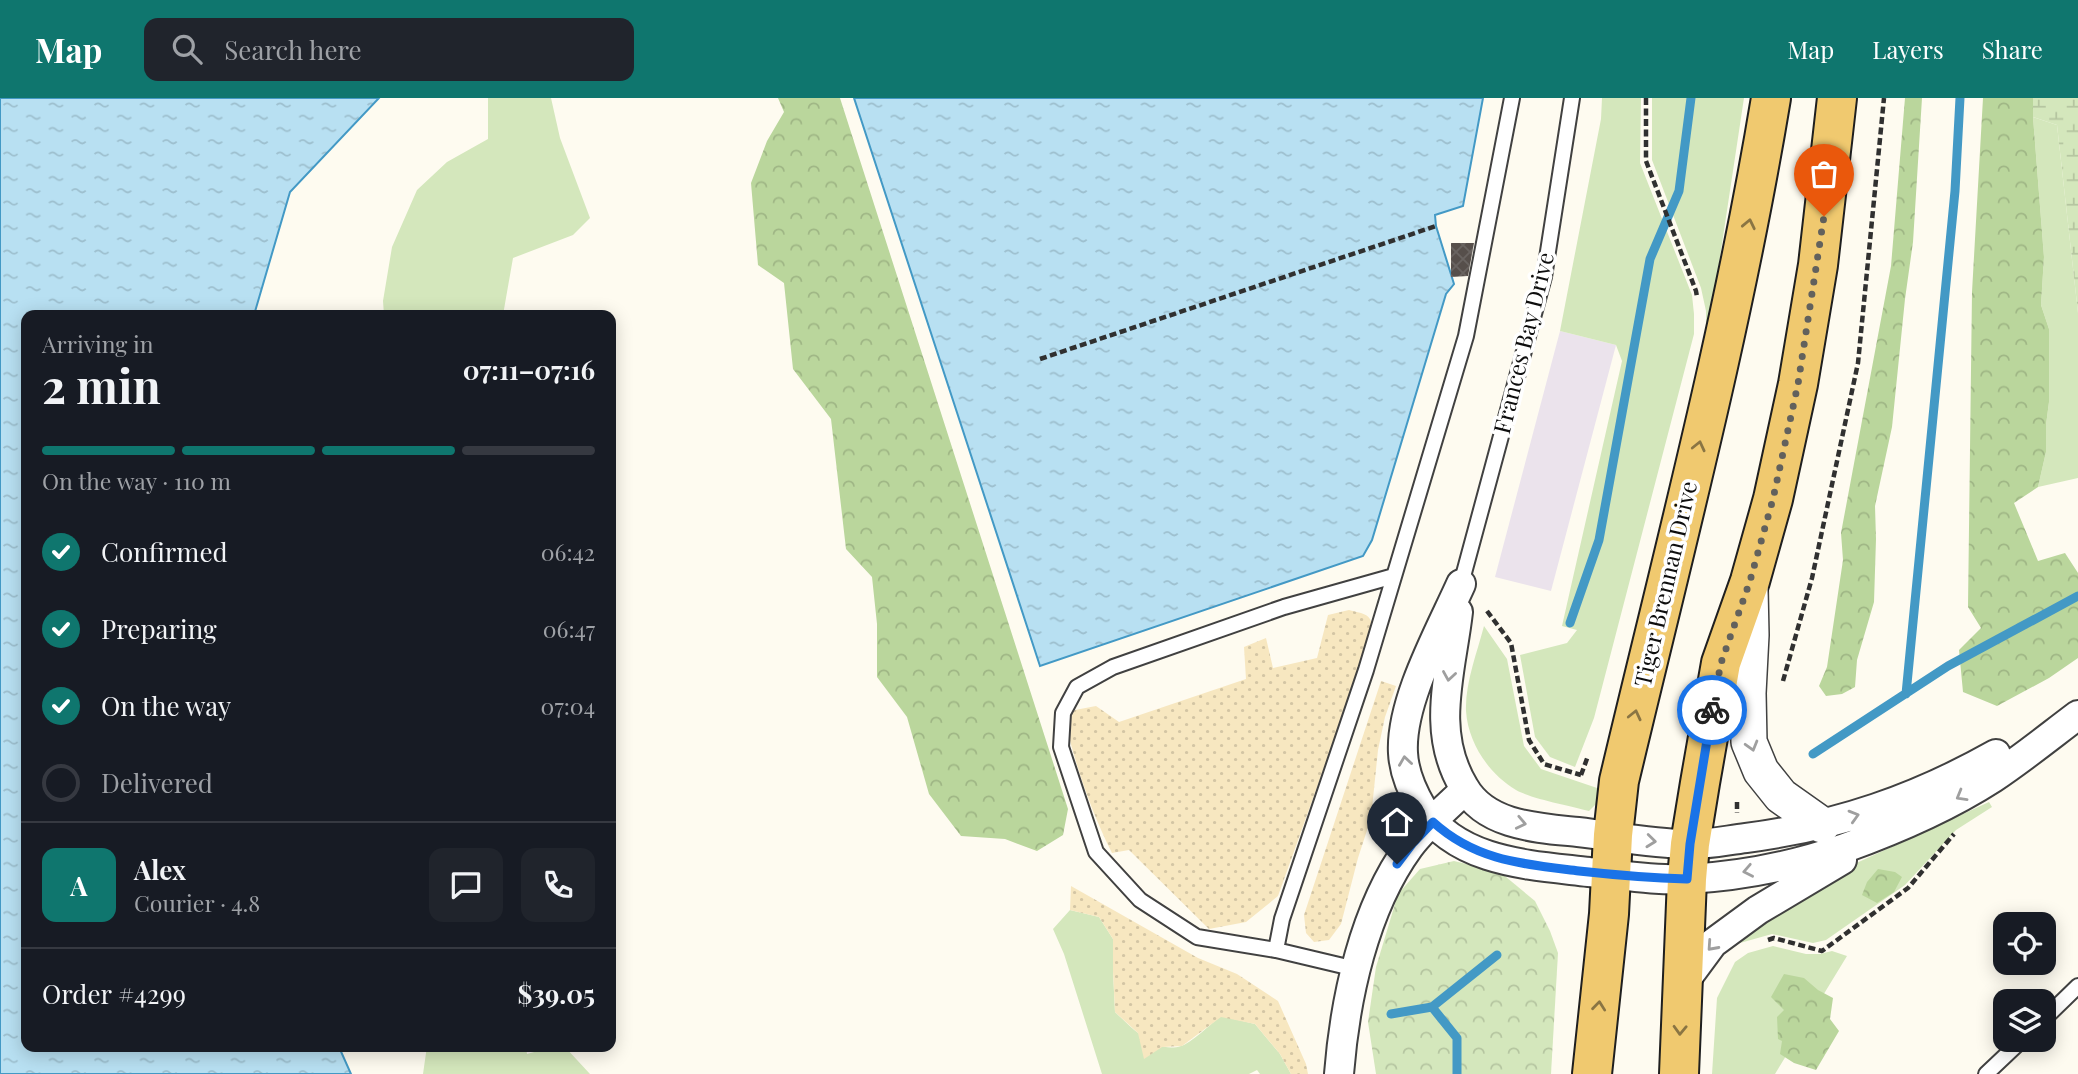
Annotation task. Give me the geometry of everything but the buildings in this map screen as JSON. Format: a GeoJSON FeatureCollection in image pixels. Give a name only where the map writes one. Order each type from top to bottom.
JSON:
{"type":"FeatureCollection","features":[{"type":"Feature","properties":{"kind":"main road","name":"Tiger Brennan Drive"},"geometry":{"type":"LineString","coordinates":[[1592,1074],[1609,914],[1619,781],[1714,385],[1755,193],[1771,98]]}},
{"type":"Feature","properties":{"kind":"main road"},"geometry":{"type":"LineString","coordinates":[[1679,1074],[1689,862],[1721,663],[1750,581],[1773,499],[1798,384],[1818,265],[1837,98]]}},
{"type":"Feature","properties":{"kind":"street"},"geometry":{"type":"LineString","coordinates":[[1750,581],[1749,742],[1761,771],[1781,796],[1822,825]]}},
{"type":"Feature","properties":{"kind":"street","name":"Frances Bay Drive"},"geometry":{"type":"LineString","coordinates":[[1461,584],[1444,706],[1444,724],[1450,760],[1465,790]]}},
{"type":"Feature","properties":{"kind":"street","name":"Frances Bay Drive"},"geometry":{"type":"LineString","coordinates":[[1461,584],[1417,686],[1405,724],[1403,753],[1410,784],[1416,798],[1433,822],[1446,835],[1461,844],[1494,858],[1539,866],[1611,874],[1689,862]]}},
{"type":"Feature","properties":{"kind":"street"},"geometry":{"type":"LineString","coordinates":[[1689,862],[1778,834],[1879,809],[1918,794],[2020,741],[2078,715]]}},
{"type":"Feature","properties":{"kind":"street"},"geometry":{"type":"LineString","coordinates":[[1339,1074],[1356,969],[1378,901],[1412,844],[1465,790],[1480,807],[1500,818],[1529,825],[1649,841],[1689,862],[1741,873],[1812,858],[1846,847],[1952,802],[1992,779],[2078,715]]}},
{"type":"Feature","properties":{"kind":"street"},"geometry":{"type":"LineString","coordinates":[[1682,985],[1713,943],[1758,910],[1915,819]]}},
{"type":"Feature","properties":{"kind":"lane"},"geometry":{"type":"LineString","coordinates":[[1276,950],[1282,919],[1366,670],[1466,336],[1512,98]]}},
{"type":"Feature","properties":{"kind":"lane","name":"Frances Bay Drive"},"geometry":{"type":"LineString","coordinates":[[1461,584],[1544,277],[1572,98]]}},
{"type":"Feature","properties":{"kind":"lane"},"geometry":{"type":"LineString","coordinates":[[1356,969],[1276,950],[1197,937],[1140,900],[1096,852],[1061,747],[1063,713],[1077,687],[1113,667],[1284,607],[1394,576]]}},
{"type":"Feature","properties":{"kind":"lane"},"geometry":{"type":"LineString","coordinates":[[2056,1007],[2078,986]]}},
{"type":"Feature","properties":{"kind":"lane"},"geometry":{"type":"LineString","coordinates":[[1986,1074],[2009,1052]]}},
{"type":"Feature","properties":{"kind":"path"},"geometry":{"type":"LineString","coordinates":[[1646,98],[1646,161],[1696,291],[1697,302]]}},
{"type":"Feature","properties":{"kind":"path"},"geometry":{"type":"LineString","coordinates":[[1783,682],[1812,578],[1858,363],[1884,98]]}},
{"type":"Feature","properties":{"kind":"path"},"geometry":{"type":"LineString","coordinates":[[1040,359],[1436,226]]}},
{"type":"Feature","properties":{"kind":"path"},"geometry":{"type":"LineString","coordinates":[[1461,584],[1487,610],[1511,643],[1529,740],[1544,764],[1581,775],[1589,754]]}},
{"type":"Feature","properties":{"kind":"path"},"geometry":{"type":"LineString","coordinates":[[1737,802],[1768,779]]}},
{"type":"Feature","properties":{"kind":"path"},"geometry":{"type":"LineString","coordinates":[[1763,942],[1774,938],[1822,951],[1908,888],[1957,830]]}},
{"type":"Feature","properties":{"kind":"shaded area"},"geometry":{"type":"Polygon","coordinates":[[[1560,331],[1616,345],[1551,591],[1495,577],[1560,331]]]}},
{"type":"Feature","properties":{"kind":"green space"},"geometry":{"type":"Polygon","coordinates":[[[488,98],[551,98],[560,138],[590,218],[573,235],[513,258],[504,310],[384,310],[392,247],[417,190],[447,162],[488,139],[488,98]]]}},
{"type":"Feature","properties":{"kind":"green space"},"geometry":{"type":"Polygon","coordinates":[[[778,98],[840,98],[1068,809],[1063,835],[1037,851],[1005,839],[961,836],[929,794],[907,717],[877,677],[877,624],[872,577],[846,549],[831,419],[793,369],[784,283],[758,265],[751,183],[767,141],[784,112],[778,98]]]}},
{"type":"Feature","properties":{"kind":"green space"},"geometry":{"type":"Polygon","coordinates":[[[1602,98],[1641,98],[1640,163],[1692,295],[1694,334],[1594,718],[1575,767],[1550,757],[1535,737],[1520,655],[1567,643],[1577,630],[1562,626],[1622,361],[1616,345],[1560,331],[1601,119],[1602,98]]]}},
{"type":"Feature","properties":{"kind":"green space"},"geometry":{"type":"Polygon","coordinates":[[[1652,98],[1744,98],[1710,323],[1706,322],[1701,288],[1652,160],[1652,98]]]}},
{"type":"Feature","properties":{"kind":"green space"},"geometry":{"type":"Polygon","coordinates":[[[1905,98],[1922,98],[1913,242],[1892,427],[1875,506],[1874,602],[1857,660],[1855,687],[1842,694],[1826,696],[1819,686],[1827,667],[1843,560],[1841,533],[1891,266],[1905,98]]]}},
{"type":"Feature","properties":{"kind":"green space"},"geometry":{"type":"Polygon","coordinates":[[[1983,98],[2033,98],[2044,257],[2041,305],[2049,329],[2049,402],[2046,452],[2038,487],[2014,503],[2038,561],[2065,553],[2078,573],[2078,658],[2049,678],[1997,706],[1963,692],[1959,650],[1981,628],[1968,607],[1972,292],[1983,98]]]}},
{"type":"Feature","properties":{"kind":"green space"},"geometry":{"type":"Polygon","coordinates":[[[2033,98],[2078,98],[2078,313],[2057,125],[2033,117],[2033,98]]]}},
{"type":"Feature","properties":{"kind":"green space"},"geometry":{"type":"Polygon","coordinates":[[[2033,117],[2057,125],[2078,313],[2078,478],[2038,487],[2046,452],[2049,329],[2041,305],[2044,257],[2033,117]]]}},
{"type":"Feature","properties":{"kind":"green space"},"geometry":{"type":"Polygon","coordinates":[[[1484,626],[1507,659],[1524,746],[1541,769],[1600,789],[1598,802],[1589,811],[1516,790],[1497,775],[1476,746],[1468,723],[1466,700],[1484,626]]]}},
{"type":"Feature","properties":{"kind":"green space"},"geometry":{"type":"Polygon","coordinates":[[[1989,802],[1992,807],[1956,830],[1905,885],[1826,940],[1813,943],[1772,934],[1740,943],[1737,939],[1850,866],[1989,802]]]}},
{"type":"Feature","properties":{"kind":"green space"},"geometry":{"type":"Polygon","coordinates":[[[1454,861],[1500,872],[1535,901],[1550,931],[1558,953],[1551,1074],[1376,1074],[1368,1022],[1376,967],[1398,894],[1420,869],[1454,861]]]}},
{"type":"Feature","properties":{"kind":"green space"},"geometry":{"type":"Polygon","coordinates":[[[1878,869],[1895,872],[1902,877],[1894,892],[1877,903],[1862,895],[1867,882],[1878,869]]]}},
{"type":"Feature","properties":{"kind":"green space"},"geometry":{"type":"Polygon","coordinates":[[[1070,910],[1099,917],[1113,939],[1115,1012],[1145,1038],[1163,1046],[1181,1046],[1221,1016],[1255,1024],[1280,1054],[1291,1074],[1260,1074],[1257,1070],[1249,1074],[1102,1074],[1064,954],[1053,929],[1070,910]]]}},
{"type":"Feature","properties":{"kind":"green space"},"geometry":{"type":"Polygon","coordinates":[[[1773,946],[1806,954],[1832,951],[1847,956],[1775,1074],[1712,1074],[1717,998],[1735,962],[1748,953],[1773,946]]]}},
{"type":"Feature","properties":{"kind":"green space"},"geometry":{"type":"Polygon","coordinates":[[[1784,974],[1804,978],[1833,998],[1830,1019],[1839,1031],[1816,1070],[1794,1063],[1780,1054],[1782,1041],[1778,1039],[1777,1017],[1784,1010],[1771,997],[1784,974]]]}},
{"type":"Feature","properties":{"kind":"green space"},"geometry":{"type":"Polygon","coordinates":[[[426,1052],[570,1052],[590,1074],[423,1074],[426,1052]]]}},
{"type":"Feature","properties":{"kind":"sand"},"geometry":{"type":"Polygon","coordinates":[[[1349,610],[1369,618],[1373,631],[1278,896],[1246,922],[1209,929],[1129,850],[1112,853],[1085,788],[1065,721],[1075,710],[1096,706],[1119,722],[1246,679],[1244,647],[1266,638],[1273,668],[1317,658],[1328,615],[1349,610]]]}},
{"type":"Feature","properties":{"kind":"sand"},"geometry":{"type":"Polygon","coordinates":[[[1381,681],[1396,686],[1385,717],[1378,750],[1371,818],[1341,924],[1329,940],[1314,942],[1306,933],[1304,915],[1381,681]]]}},
{"type":"Feature","properties":{"kind":"sand"},"geometry":{"type":"Polygon","coordinates":[[[1071,886],[1198,958],[1237,974],[1278,1001],[1308,1074],[1291,1074],[1280,1054],[1255,1024],[1221,1017],[1182,1046],[1162,1047],[1144,1059],[1138,1033],[1115,1012],[1113,939],[1099,917],[1070,910],[1071,886]]]}},
{"type":"Feature","properties":{"kind":"water"},"geometry":{"type":"Polygon","coordinates":[[[0,98],[379,98],[290,192],[255,310],[21,310],[21,1052],[341,1052],[351,1074],[0,1074],[0,98]]]}},
{"type":"Feature","properties":{"kind":"water"},"geometry":{"type":"Polygon","coordinates":[[[854,98],[1483,98],[1463,206],[1435,215],[1454,284],[1446,294],[1372,540],[1363,556],[1040,666],[854,98]]]}},
{"type":"Feature","properties":{"kind":"waterway"},"geometry":{"type":"LineString","coordinates":[[1570,623],[1599,540],[1650,259],[1679,191],[1691,98]]}},
{"type":"Feature","properties":{"kind":"waterway"},"geometry":{"type":"LineString","coordinates":[[1906,694],[1955,191],[1960,98]]}},
{"type":"Feature","properties":{"kind":"waterway"},"geometry":{"type":"LineString","coordinates":[[1813,754],[1948,666],[2078,596]]}},
{"type":"Feature","properties":{"kind":"waterway"},"geometry":{"type":"LineString","coordinates":[[1391,1014],[1432,1007],[1497,955]]}},
{"type":"Feature","properties":{"kind":"waterway"},"geometry":{"type":"LineString","coordinates":[[1432,1007],[1457,1038],[1457,1074]]}},
{"type":"Feature","properties":{"kind":"way so far"},"geometry":{"type":"LineString","coordinates":[[1712,710],[1721,663],[1750,581],[1773,499],[1798,384],[1824,216]]}},
{"type":"Feature","properties":{"kind":"route"},"geometry":{"type":"LineString","coordinates":[[1397,864],[1433,822],[1446,835],[1461,844],[1494,858],[1516,863],[1650,878],[1687,879],[1690,844],[1712,710]]}}]}
